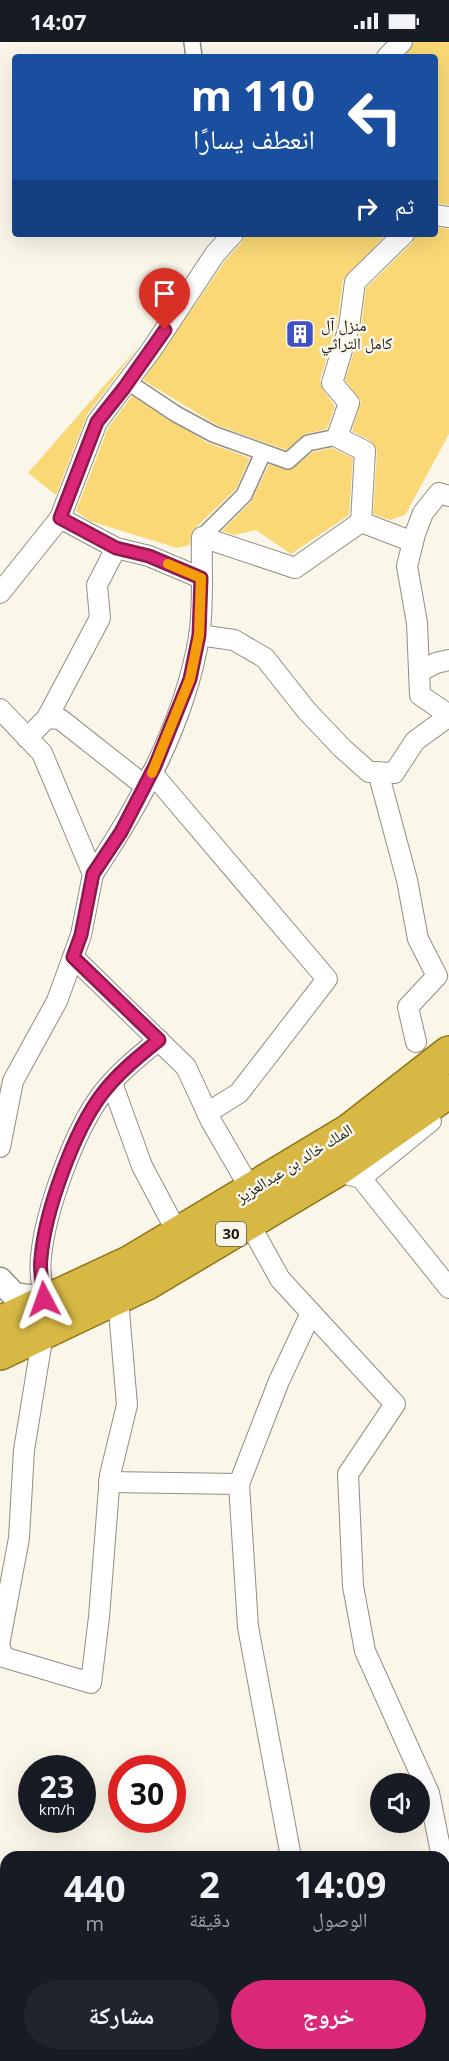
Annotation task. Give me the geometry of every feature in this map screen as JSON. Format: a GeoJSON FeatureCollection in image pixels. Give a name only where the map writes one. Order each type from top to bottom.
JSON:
{"type":"FeatureCollection","features":[{"type":"Feature","properties":{"kind":"highway","name":"الملك خالد بن عبدالعزيز"},"geometry":{"type":"LineString","coordinates":[[0,1323],[130,1262],[178,1234],[349,1131],[449,1053]]}},
{"type":"Feature","properties":{"kind":"highway","name":"الملك خالد بن عبدالعزيز"},"geometry":{"type":"LineString","coordinates":[[0,1353],[118,1299],[249,1223],[348,1174],[449,1091]]}},
{"type":"Feature","properties":{"kind":"street"},"geometry":{"type":"LineString","coordinates":[[390,54],[402,42]]}},
{"type":"Feature","properties":{"kind":"street"},"geometry":{"type":"LineString","coordinates":[[0,593],[60,518],[97,422],[129,382],[215,254],[230,237]]}},
{"type":"Feature","properties":{"kind":"street"},"geometry":{"type":"LineString","coordinates":[[337,437],[349,403],[332,382],[349,327],[355,282],[401,237]]}},
{"type":"Feature","properties":{"kind":"street"},"geometry":{"type":"LineString","coordinates":[[129,382],[176,414],[213,434],[288,461],[308,443],[337,437],[365,451],[361,522]]}},
{"type":"Feature","properties":{"kind":"street"},"geometry":{"type":"LineString","coordinates":[[0,1147],[13,1081],[57,1001],[81,935],[93,874],[121,832],[148,780],[190,679],[199,635],[202,537],[244,495],[263,453]]}},
{"type":"Feature","properties":{"kind":"street"},"geometry":{"type":"LineString","coordinates":[[199,635],[234,640],[265,658],[306,710],[342,748],[369,772],[394,773],[415,741],[449,715],[420,695],[417,623],[407,566],[423,513],[439,493],[449,496]]}},
{"type":"Feature","properties":{"kind":"street"},"geometry":{"type":"LineString","coordinates":[[60,518],[116,548],[149,556],[201,578]]}},
{"type":"Feature","properties":{"kind":"street"},"geometry":{"type":"LineString","coordinates":[[202,537],[295,568],[361,522]]}},
{"type":"Feature","properties":{"kind":"street"},"geometry":{"type":"LineString","coordinates":[[361,522],[413,542]]}},
{"type":"Feature","properties":{"kind":"street"},"geometry":{"type":"LineString","coordinates":[[27,738],[47,717],[100,618],[97,585],[116,548]]}},
{"type":"Feature","properties":{"kind":"street"},"geometry":{"type":"LineString","coordinates":[[419,672],[436,663],[449,660]]}},
{"type":"Feature","properties":{"kind":"street"},"geometry":{"type":"LineString","coordinates":[[0,709],[42,753],[93,874]]}},
{"type":"Feature","properties":{"kind":"street"},"geometry":{"type":"LineString","coordinates":[[47,717],[60,719],[148,780],[327,979],[238,1093],[207,1113]]}},
{"type":"Feature","properties":{"kind":"street"},"geometry":{"type":"LineString","coordinates":[[378,772],[407,880],[418,939],[437,976],[408,1007],[416,1042]]}},
{"type":"Feature","properties":{"kind":"street"},"geometry":{"type":"LineString","coordinates":[[73,957],[186,1067],[207,1113],[251,1190]]}},
{"type":"Feature","properties":{"kind":"street"},"geometry":{"type":"LineString","coordinates":[[0,1280],[14,1295],[47,1299],[40,1259],[51,1205],[80,1135],[101,1095],[129,1063],[159,1040]]}},
{"type":"Feature","properties":{"kind":"street"},"geometry":{"type":"LineString","coordinates":[[112,1083],[142,1166],[178,1234]]}},
{"type":"Feature","properties":{"kind":"street"},"geometry":{"type":"LineString","coordinates":[[449,1107],[348,1174],[449,1288]]}},
{"type":"Feature","properties":{"kind":"street"},"geometry":{"type":"LineString","coordinates":[[249,1223],[280,1279],[395,1404],[348,1474],[353,1586],[364,1651],[429,1793],[441,1851]]}},
{"type":"Feature","properties":{"kind":"street"},"geometry":{"type":"LineString","coordinates":[[0,1647],[3,1657],[91,1683],[109,1482],[127,1405],[118,1299]]}},
{"type":"Feature","properties":{"kind":"street"},"geometry":{"type":"LineString","coordinates":[[290,1851],[248,1628],[239,1484],[279,1381],[311,1313]]}},
{"type":"Feature","properties":{"kind":"street"},"geometry":{"type":"LineString","coordinates":[[0,1640],[20,1538],[24,1450],[43,1334]]}},
{"type":"Feature","properties":{"kind":"street"},"geometry":{"type":"LineString","coordinates":[[109,1482],[239,1484]]}},
{"type":"Feature","properties":{"kind":"building"},"geometry":{"type":"Polygon","coordinates":[[[414,42],[449,42],[449,205],[438,203],[438,54],[406,54],[414,42]]]}},
{"type":"Feature","properties":{"kind":"building"},"geometry":{"type":"Polygon","coordinates":[[[438,227],[449,229],[449,434],[405,515],[390,520],[373,514],[377,451],[371,441],[352,431],[361,401],[345,380],[361,330],[366,288],[412,243],[415,237],[438,237],[438,227]]]}},
{"type":"Feature","properties":{"kind":"building"},"geometry":{"type":"Polygon","coordinates":[[[244,237],[384,237],[343,280],[337,324],[320,380],[323,390],[335,406],[327,429],[305,434],[286,450],[217,425],[143,380],[225,261],[244,237]]]}},
{"type":"Feature","properties":{"kind":"building"},"geometry":{"type":"Polygon","coordinates":[[[138,347],[87,415],[56,495],[28,473],[138,347]]]}},
{"type":"Feature","properties":{"kind":"building"},"geometry":{"type":"Polygon","coordinates":[[[132,396],[208,443],[250,458],[236,489],[192,531],[190,545],[177,548],[90,521],[76,511],[108,428],[132,396]]]}},
{"type":"Feature","properties":{"kind":"building"},"geometry":{"type":"Polygon","coordinates":[[[332,448],[353,458],[349,515],[291,554],[256,530],[234,535],[222,531],[251,502],[269,464],[290,470],[313,452],[332,448]]]}},
{"type":"Feature","properties":{"kind":"slow traffic"},"geometry":{"type":"LineString","coordinates":[[152,773],[190,679],[199,635],[201,578],[168,564]]}},
{"type":"Feature","properties":{"kind":"place","name":"منزل آل كامل التراثي"},"geometry":{"type":"Point","coordinates":[300,334]}},
{"type":"Feature","properties":{"kind":"route"},"geometry":{"type":"LineString","coordinates":[[44,1299],[40,1259],[51,1205],[63,1172],[101,1095],[129,1063],[159,1040],[73,957],[81,935],[93,874],[121,832],[155,766],[190,679],[199,635],[201,578],[149,556],[116,548],[60,518],[97,422],[165,330]]}}]}
